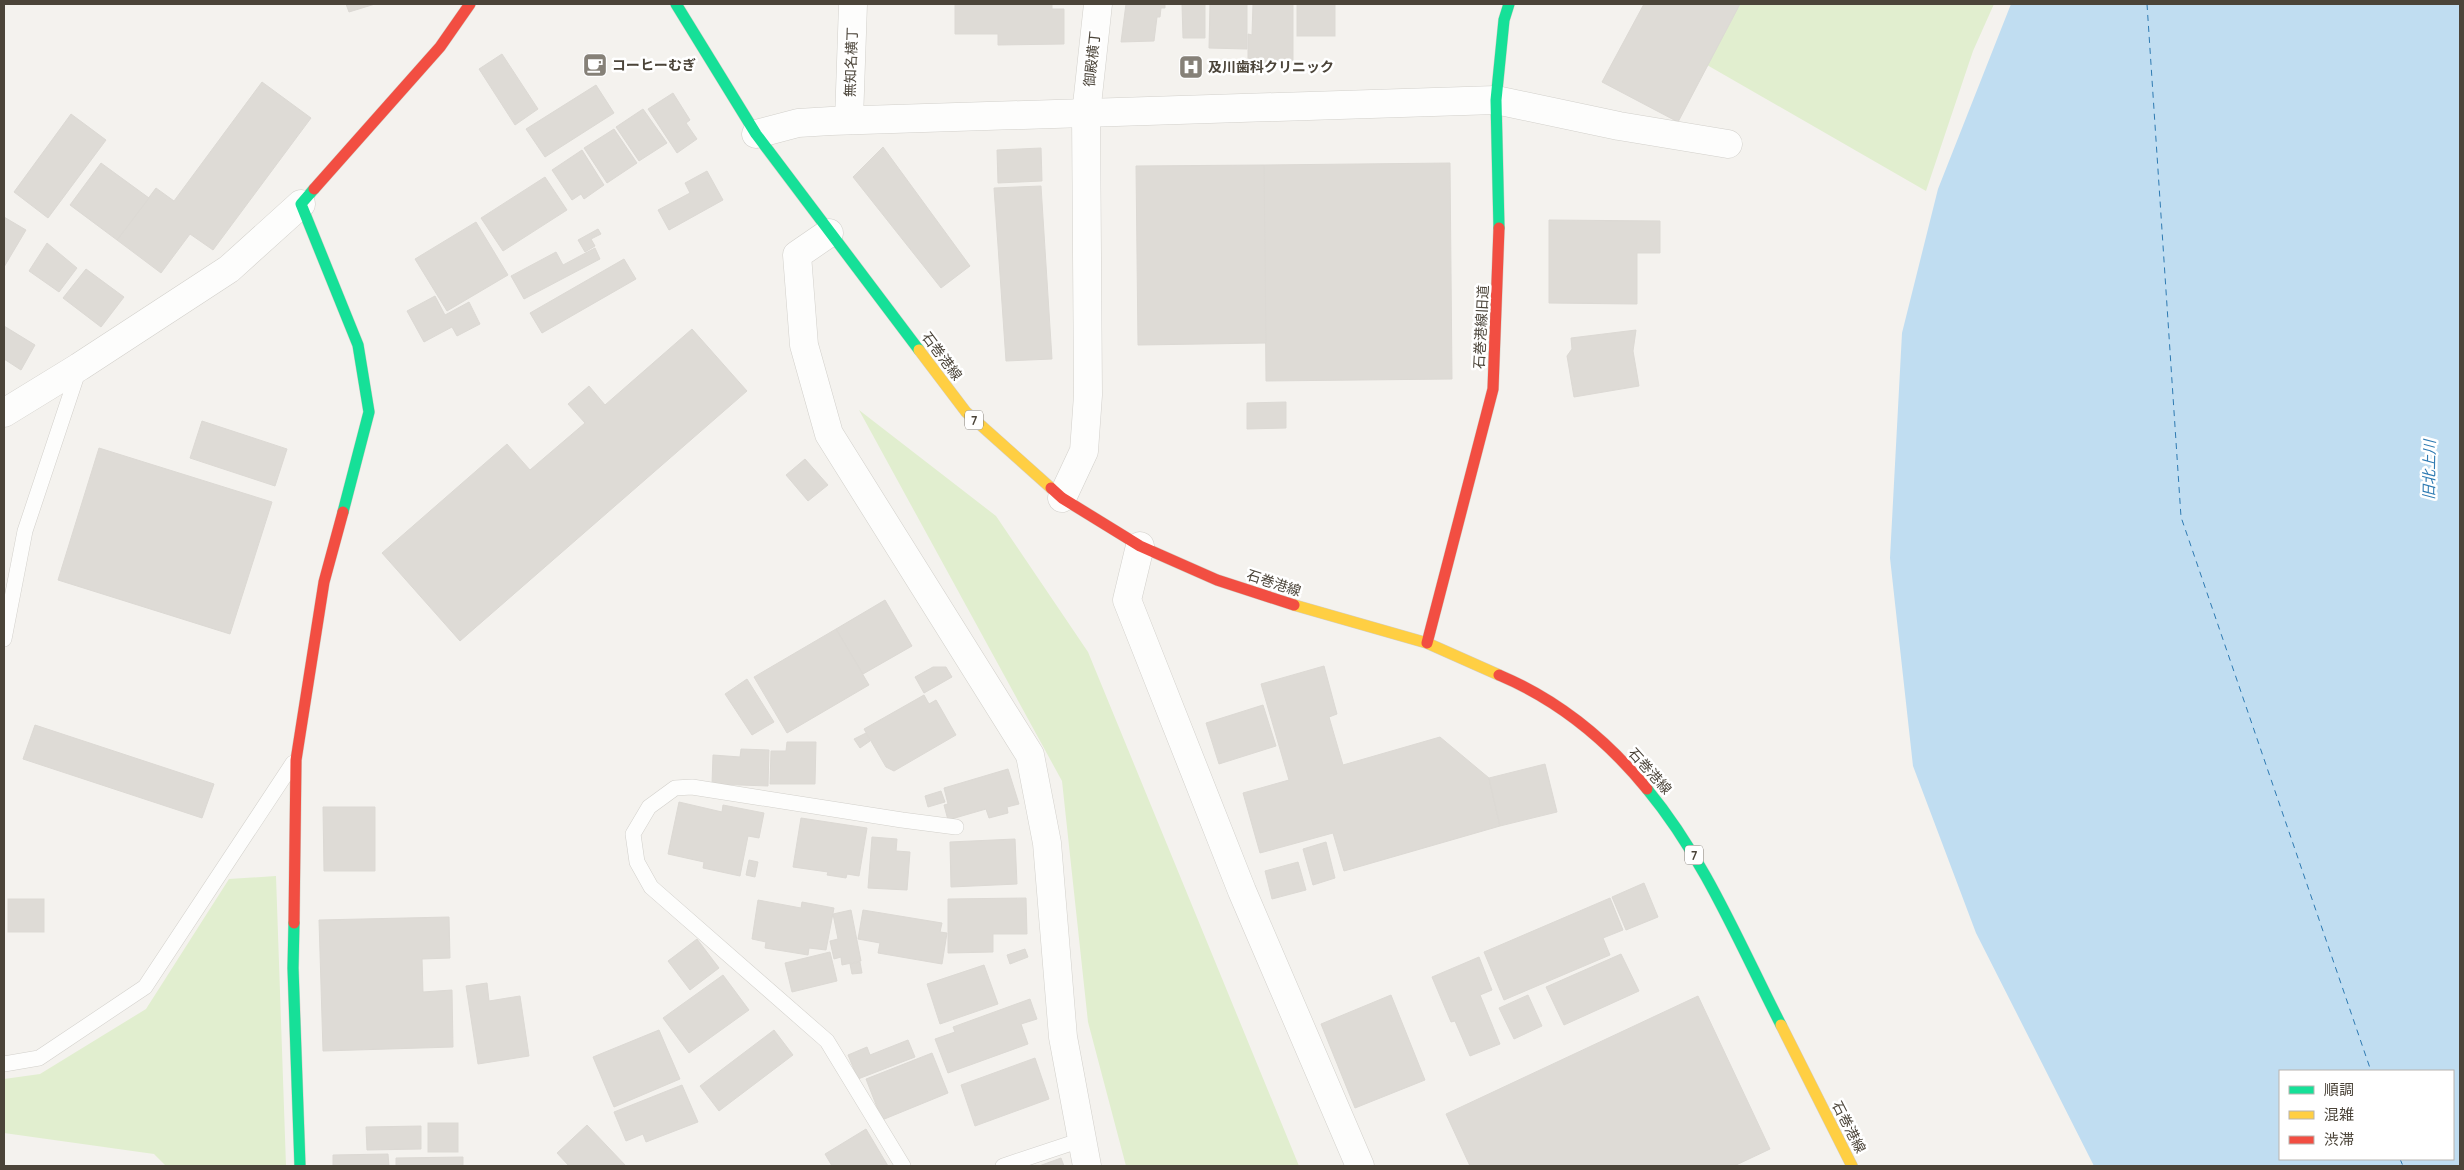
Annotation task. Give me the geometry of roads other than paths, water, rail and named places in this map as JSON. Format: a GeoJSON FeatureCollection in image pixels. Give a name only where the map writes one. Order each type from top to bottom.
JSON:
{"type":"FeatureCollection","features":[{"type":"Feature","properties":{"kind":"street"},"geometry":{"type":"LineString","coordinates":[[4,413],[79,367],[229,269],[301,204],[440,47],[470,4]]}},
{"type":"Feature","properties":{"kind":"street","name":"石巻港線"},"geometry":{"type":"LineString","coordinates":[[676,4],[756,134],[966,412],[1062,498],[1140,546],[1217,580],[1317,612],[1427,643],[1530,688],[1588,727],[1638,778],[1666,812],[1701,867],[1852,1166]]}},
{"type":"Feature","properties":{"kind":"street","name":"無知名横丁"},"geometry":{"type":"LineString","coordinates":[[849,120],[853,4]]}},
{"type":"Feature","properties":{"kind":"street","name":"御殿横丁"},"geometry":{"type":"LineString","coordinates":[[1062,498],[1084,451],[1088,395],[1086,114],[1098,4]]}},
{"type":"Feature","properties":{"kind":"street","name":"石巻港線旧道"},"geometry":{"type":"LineString","coordinates":[[1427,643],[1493,388],[1499,250],[1496,100],[1504,20],[1508,4]]}},
{"type":"Feature","properties":{"kind":"street"},"geometry":{"type":"LineString","coordinates":[[756,134],[798,123],[849,120],[1496,100],[1619,126],[1728,144]]}},
{"type":"Feature","properties":{"kind":"street"},"geometry":{"type":"LineString","coordinates":[[300,1166],[293,968],[296,760],[324,582],[369,412],[358,345],[301,204]]}},
{"type":"Feature","properties":{"kind":"street"},"geometry":{"type":"LineString","coordinates":[[829,233],[797,255],[804,345],[829,434],[1030,755],[1047,843],[1062,1037],[1087,1166]]}},
{"type":"Feature","properties":{"kind":"street"},"geometry":{"type":"LineString","coordinates":[[1140,546],[1127,600],[1242,891],[1360,1166]]}},
{"type":"Feature","properties":{"kind":"lane"},"geometry":{"type":"LineString","coordinates":[[4,640],[25,531],[79,367]]}},
{"type":"Feature","properties":{"kind":"lane"},"geometry":{"type":"LineString","coordinates":[[4,1064],[39,1058],[145,987],[296,760]]}},
{"type":"Feature","properties":{"kind":"lane"},"geometry":{"type":"LineString","coordinates":[[903,1166],[827,1041],[651,887],[637,862],[633,834],[649,807],[675,788],[692,787],[956,827]]}},
{"type":"Feature","properties":{"kind":"lane"},"geometry":{"type":"LineString","coordinates":[[1003,1166],[1081,1140]]}},
{"type":"Feature","properties":{"kind":"water","name":"旧北上川"},"geometry":{"type":"Polygon","coordinates":[[[2011,4],[2460,4],[2460,1166],[2094,1166],[1976,933],[1913,766],[1890,558],[1902,333],[1938,189],[2011,4]]]}},
{"type":"Feature","properties":{"kind":"place","name":"コーヒーむぎ"},"geometry":{"type":"Point","coordinates":[595,65]}},
{"type":"Feature","properties":{"kind":"place","name":"及川歯科クリニック"},"geometry":{"type":"Point","coordinates":[1191,67]}}]}
